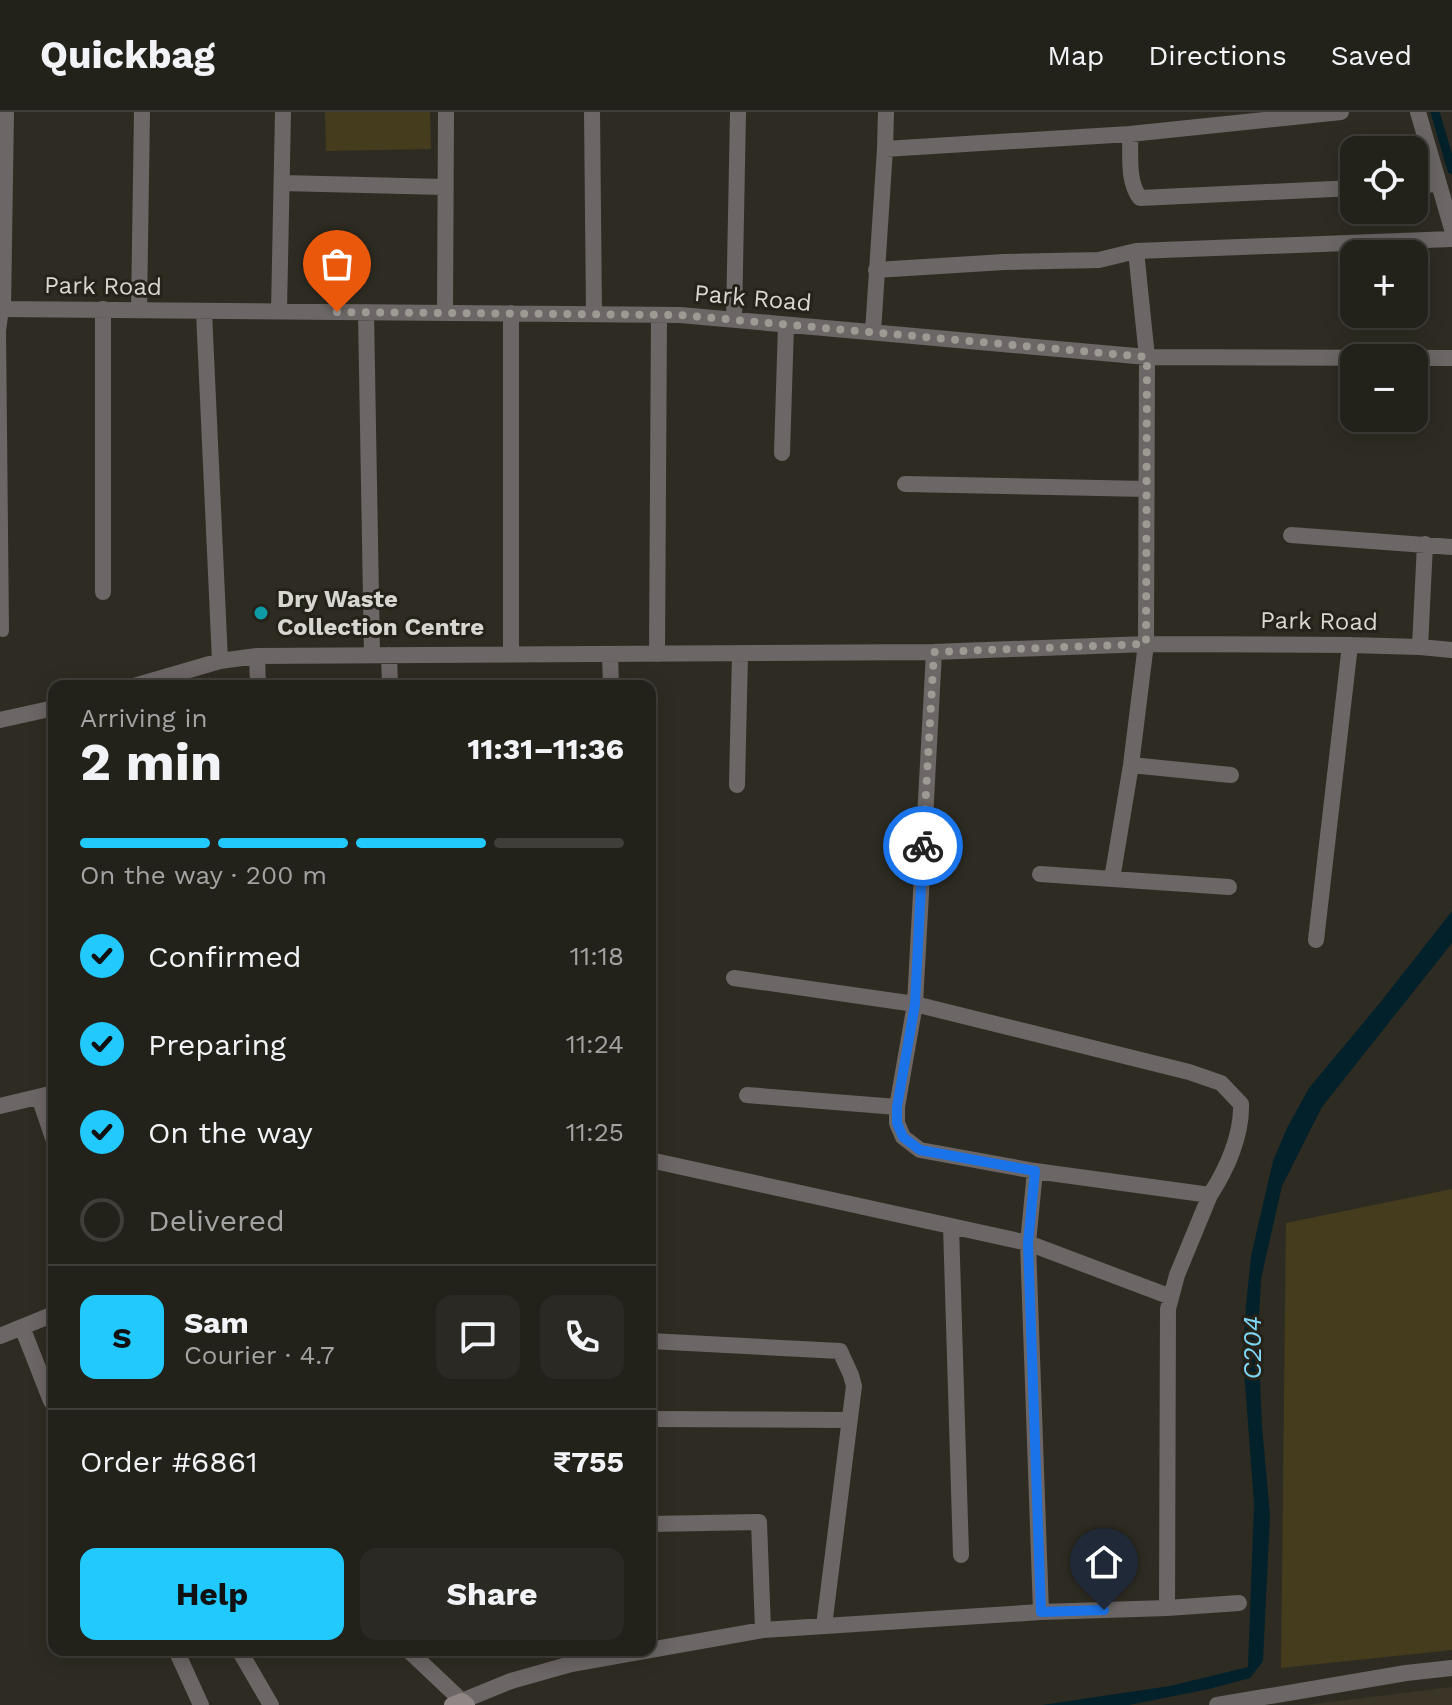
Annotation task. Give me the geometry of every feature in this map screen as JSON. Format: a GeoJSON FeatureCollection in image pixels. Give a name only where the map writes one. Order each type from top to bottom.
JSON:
{"type":"FeatureCollection","features":[{"type":"Feature","properties":{"kind":"street"},"geometry":{"type":"LineString","coordinates":[[1,309],[6,112]]}},
{"type":"Feature","properties":{"kind":"street"},"geometry":{"type":"LineString","coordinates":[[139,310],[142,112]]}},
{"type":"Feature","properties":{"kind":"street"},"geometry":{"type":"LineString","coordinates":[[279,311],[283,112]]}},
{"type":"Feature","properties":{"kind":"street"},"geometry":{"type":"LineString","coordinates":[[445,313],[446,112]]}},
{"type":"Feature","properties":{"kind":"street"},"geometry":{"type":"LineString","coordinates":[[592,112],[594,314]]}},
{"type":"Feature","properties":{"kind":"street"},"geometry":{"type":"LineString","coordinates":[[734,320],[738,112]]}},
{"type":"Feature","properties":{"kind":"street"},"geometry":{"type":"LineString","coordinates":[[873,332],[886,112]]}},
{"type":"Feature","properties":{"kind":"street"},"geometry":{"type":"LineString","coordinates":[[885,149],[1130,134],[1341,112]]}},
{"type":"Feature","properties":{"kind":"street"},"geometry":{"type":"LineString","coordinates":[[1418,112],[1452,229]]}},
{"type":"Feature","properties":{"kind":"street"},"geometry":{"type":"LineString","coordinates":[[1130,134],[1132,183],[1140,198],[1340,189]]}},
{"type":"Feature","properties":{"kind":"street"},"geometry":{"type":"LineString","coordinates":[[282,183],[445,187]]}},
{"type":"Feature","properties":{"kind":"street"},"geometry":{"type":"LineString","coordinates":[[1428,184],[1439,184]]}},
{"type":"Feature","properties":{"kind":"street"},"geometry":{"type":"LineString","coordinates":[[876,270],[1099,260],[1136,251],[1452,239]]}},
{"type":"Feature","properties":{"kind":"street"},"geometry":{"type":"LineString","coordinates":[[1112,879],[1131,765],[1146,644],[1147,357],[1136,251]]}},
{"type":"Feature","properties":{"kind":"street","name":"Park Road"},"geometry":{"type":"LineString","coordinates":[[1,309],[659,315],[1147,357],[1452,358]]}},
{"type":"Feature","properties":{"kind":"street"},"geometry":{"type":"LineString","coordinates":[[103,309],[103,592]]}},
{"type":"Feature","properties":{"kind":"street"},"geometry":{"type":"LineString","coordinates":[[204,312],[220,661]]}},
{"type":"Feature","properties":{"kind":"street"},"geometry":{"type":"LineString","coordinates":[[366,312],[380,655],[388,680]]}},
{"type":"Feature","properties":{"kind":"street"},"geometry":{"type":"LineString","coordinates":[[511,313],[511,654]]}},
{"type":"Feature","properties":{"kind":"street"},"geometry":{"type":"LineString","coordinates":[[657,654],[659,315]]}},
{"type":"Feature","properties":{"kind":"street"},"geometry":{"type":"LineString","coordinates":[[782,453],[786,325]]}},
{"type":"Feature","properties":{"kind":"street"},"geometry":{"type":"LineString","coordinates":[[905,484],[1146,489]]}},
{"type":"Feature","properties":{"kind":"street"},"geometry":{"type":"LineString","coordinates":[[1291,535],[1452,547]]}},
{"type":"Feature","properties":{"kind":"street"},"geometry":{"type":"LineString","coordinates":[[1420,647],[1425,544]]}},
{"type":"Feature","properties":{"kind":"street","name":"Park Road"},"geometry":{"type":"LineString","coordinates":[[155,680],[220,661],[257,656],[934,652],[1146,644],[1350,645],[1452,650]]}},
{"type":"Feature","properties":{"kind":"street"},"geometry":{"type":"LineString","coordinates":[[1316,940],[1350,645]]}},
{"type":"Feature","properties":{"kind":"street"},"geometry":{"type":"LineString","coordinates":[[934,652],[915,1004],[897,1107],[897,1123],[903,1137],[920,1150],[1035,1171],[1210,1195]]}},
{"type":"Feature","properties":{"kind":"street"},"geometry":{"type":"LineString","coordinates":[[610,654],[611,680]]}},
{"type":"Feature","properties":{"kind":"street"},"geometry":{"type":"LineString","coordinates":[[737,785],[740,654]]}},
{"type":"Feature","properties":{"kind":"street"},"geometry":{"type":"LineString","coordinates":[[257,656],[258,680]]}},
{"type":"Feature","properties":{"kind":"street"},"geometry":{"type":"LineString","coordinates":[[0,720],[48,709]]}},
{"type":"Feature","properties":{"kind":"street"},"geometry":{"type":"LineString","coordinates":[[1131,765],[1231,775]]}},
{"type":"Feature","properties":{"kind":"street"},"geometry":{"type":"LineString","coordinates":[[1040,874],[1229,887]]}},
{"type":"Feature","properties":{"kind":"street"},"geometry":{"type":"LineString","coordinates":[[734,978],[915,1004],[1189,1072],[1221,1083],[1241,1104],[1241,1119],[1224,1174],[1210,1195],[1177,1275],[1168,1309],[1167,1608]]}},
{"type":"Feature","properties":{"kind":"street"},"geometry":{"type":"LineString","coordinates":[[0,1106],[47,1095]]}},
{"type":"Feature","properties":{"kind":"street"},"geometry":{"type":"LineString","coordinates":[[747,1095],[897,1107]]}},
{"type":"Feature","properties":{"kind":"street"},"geometry":{"type":"LineString","coordinates":[[656,1161],[1028,1243],[1171,1297]]}},
{"type":"Feature","properties":{"kind":"street"},"geometry":{"type":"LineString","coordinates":[[1035,1171],[1028,1243],[1041,1612]]}},
{"type":"Feature","properties":{"kind":"street"},"geometry":{"type":"LineString","coordinates":[[951,1226],[961,1555]]}},
{"type":"Feature","properties":{"kind":"street"},"geometry":{"type":"LineString","coordinates":[[0,1336],[48,1316]]}},
{"type":"Feature","properties":{"kind":"street"},"geometry":{"type":"LineString","coordinates":[[22,1327],[48,1393]]}},
{"type":"Feature","properties":{"kind":"street"},"geometry":{"type":"LineString","coordinates":[[656,1341],[840,1351],[854,1386],[824,1626]]}},
{"type":"Feature","properties":{"kind":"street"},"geometry":{"type":"LineString","coordinates":[[656,1419],[848,1420]]}},
{"type":"Feature","properties":{"kind":"street"},"geometry":{"type":"LineString","coordinates":[[656,1524],[759,1522],[763,1630]]}},
{"type":"Feature","properties":{"kind":"street"},"geometry":{"type":"LineString","coordinates":[[656,1649],[763,1630],[1239,1603]]}},
{"type":"Feature","properties":{"kind":"street"},"geometry":{"type":"LineString","coordinates":[[179,1656],[201,1705]]}},
{"type":"Feature","properties":{"kind":"street"},"geometry":{"type":"LineString","coordinates":[[242,1656],[271,1705]]}},
{"type":"Feature","properties":{"kind":"street"},"geometry":{"type":"LineString","coordinates":[[414,1656],[460,1704],[511,1681],[571,1664],[616,1656]]}},
{"type":"Feature","properties":{"kind":"street"},"geometry":{"type":"LineString","coordinates":[[1217,1705],[1452,1668]]}},
{"type":"Feature","properties":{"kind":"lane"},"geometry":{"type":"LineString","coordinates":[[1,309],[3,631]]}},
{"type":"Feature","properties":{"kind":"shaded area"},"geometry":{"type":"Polygon","coordinates":[[[325,112],[430,112],[431,149],[326,151],[325,112]]]}},
{"type":"Feature","properties":{"kind":"shaded area"},"geometry":{"type":"Polygon","coordinates":[[[1452,1189],[1452,1650],[1281,1668],[1286,1223],[1452,1189]]]}},
{"type":"Feature","properties":{"kind":"shaded area"},"geometry":{"type":"Polygon","coordinates":[[[1452,1687],[1452,1705],[1306,1705],[1452,1687]]]}},
{"type":"Feature","properties":{"kind":"water"},"geometry":{"type":"Polygon","coordinates":[[[1452,911],[1452,943],[1322,1107],[1282,1186],[1261,1279],[1258,1336],[1270,1515],[1263,1661],[1250,1678],[1129,1705],[1042,1705],[1170,1686],[1248,1667],[1254,1504],[1243,1356],[1251,1256],[1273,1161],[1309,1088],[1452,911]]]}},
{"type":"Feature","properties":{"kind":"waterway","name":"C204"},"geometry":{"type":"LineString","coordinates":[[1435,112],[1452,170]]}},
{"type":"Feature","properties":{"kind":"way so far"},"geometry":{"type":"LineString","coordinates":[[337,312],[680,315],[1147,357],[1146,644],[934,652],[923,846]]}},
{"type":"Feature","properties":{"kind":"place","name":"Dry Waste Collection Centre"},"geometry":{"type":"Point","coordinates":[261,613]}},
{"type":"Feature","properties":{"kind":"route"},"geometry":{"type":"LineString","coordinates":[[923,846],[915,1004],[897,1123],[903,1137],[920,1150],[1035,1171],[1028,1243],[1041,1612],[1104,1610]]}}]}
